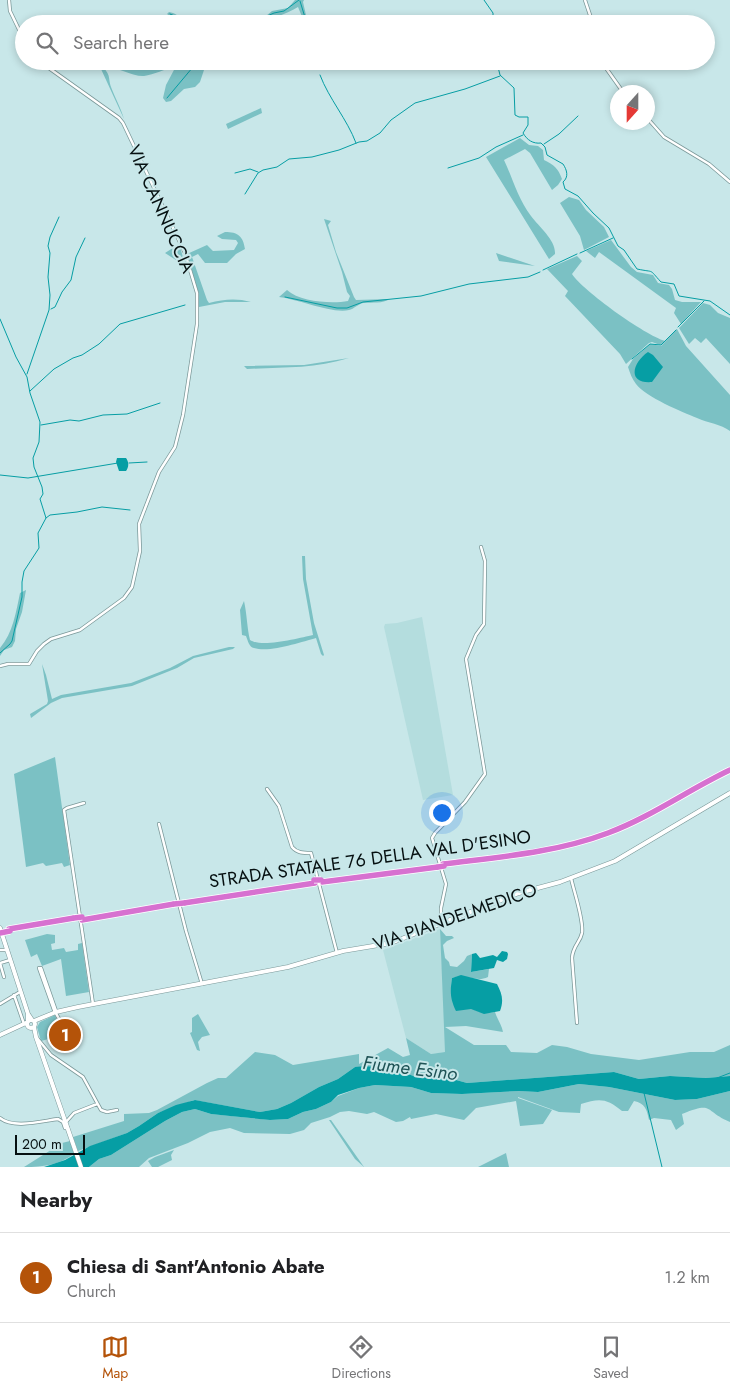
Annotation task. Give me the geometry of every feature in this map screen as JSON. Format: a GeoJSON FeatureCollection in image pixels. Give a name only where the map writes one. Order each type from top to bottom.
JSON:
{"type":"FeatureCollection","features":[{"type":"Feature","properties":{"kind":"highway","name":"STRADA STATALE 76 DELLA VAL D'ESINO"},"geometry":{"type":"LineString","coordinates":[[0,931],[245,890],[562,850],[593,842],[648,818],[730,772]]}},
{"type":"Feature","properties":{"kind":"main road","name":"VIA PIANDELMEDICO"},"geometry":{"type":"LineString","coordinates":[[0,1035],[31,1024],[56,1012],[288,967],[337,953],[391,943],[519,893],[571,878],[615,861],[730,793]]}},
{"type":"Feature","properties":{"kind":"main road"},"geometry":{"type":"LineString","coordinates":[[0,931],[81,1167]]}},
{"type":"Feature","properties":{"kind":"street"},"geometry":{"type":"LineString","coordinates":[[9,0],[10,11],[15,21]]}},
{"type":"Feature","properties":{"kind":"street"},"geometry":{"type":"LineString","coordinates":[[585,0],[590,15]]}},
{"type":"Feature","properties":{"kind":"street","name":"VIA CANNUCCIA"},"geometry":{"type":"LineString","coordinates":[[0,666],[29,664],[44,644],[51,639],[80,630],[124,598],[132,587],[140,551],[139,524],[159,472],[175,447],[183,415],[197,324],[197,293],[185,253],[124,123],[52,70]]}},
{"type":"Feature","properties":{"kind":"street"},"geometry":{"type":"LineString","coordinates":[[607,70],[618,85]]}},
{"type":"Feature","properties":{"kind":"street"},"geometry":{"type":"LineString","coordinates":[[655,127],[664,137],[709,164],[730,182]]}},
{"type":"Feature","properties":{"kind":"street"},"geometry":{"type":"LineString","coordinates":[[441,923],[441,908],[446,884],[432,838],[434,833],[465,802],[485,774],[466,659],[476,635],[484,624],[485,561],[481,547]]}},
{"type":"Feature","properties":{"kind":"street"},"geometry":{"type":"LineString","coordinates":[[267,788],[280,806],[292,847],[301,853],[311,853],[337,953]]}},
{"type":"Feature","properties":{"kind":"street"},"geometry":{"type":"LineString","coordinates":[[84,803],[64,810],[93,1004]]}},
{"type":"Feature","properties":{"kind":"street"},"geometry":{"type":"LineString","coordinates":[[158,824],[202,984]]}},
{"type":"Feature","properties":{"kind":"street"},"geometry":{"type":"LineString","coordinates":[[571,878],[582,926],[581,935],[573,949],[577,1024]]}},
{"type":"Feature","properties":{"kind":"street"},"geometry":{"type":"LineString","coordinates":[[0,950],[7,950]]}},
{"type":"Feature","properties":{"kind":"street"},"geometry":{"type":"LineString","coordinates":[[4,977],[0,963],[10,960]]}},
{"type":"Feature","properties":{"kind":"street"},"geometry":{"type":"LineString","coordinates":[[40,968],[62,1024]]}},
{"type":"Feature","properties":{"kind":"street"},"geometry":{"type":"LineString","coordinates":[[0,1004],[20,992]]}},
{"type":"Feature","properties":{"kind":"street"},"geometry":{"type":"LineString","coordinates":[[14,995],[31,1024]]}},
{"type":"Feature","properties":{"kind":"street"},"geometry":{"type":"LineString","coordinates":[[56,1030],[62,1024],[72,1022]]}},
{"type":"Feature","properties":{"kind":"street"},"geometry":{"type":"LineString","coordinates":[[36,1037],[51,1055],[83,1078],[97,1104],[103,1111],[117,1110]]}},
{"type":"Feature","properties":{"kind":"street"},"geometry":{"type":"LineString","coordinates":[[66,1122],[74,1113],[97,1104]]}},
{"type":"Feature","properties":{"kind":"street"},"geometry":{"type":"LineString","coordinates":[[0,1118],[13,1124],[58,1119],[63,1122],[65,1128],[68,1128]]}},
{"type":"Feature","properties":{"kind":"shaded area"},"geometry":{"type":"Polygon","coordinates":[[[295,0],[304,0],[306,15],[301,15],[298,7],[280,15],[267,15],[272,11],[288,8],[295,0]]]}},
{"type":"Feature","properties":{"kind":"shaded area"},"geometry":{"type":"Polygon","coordinates":[[[169,12],[177,15],[168,15],[167,14],[169,12]]]}},
{"type":"Feature","properties":{"kind":"shaded area"},"geometry":{"type":"Polygon","coordinates":[[[101,70],[105,70],[108,75],[124,119],[101,70]]]}},
{"type":"Feature","properties":{"kind":"shaded area"},"geometry":{"type":"Polygon","coordinates":[[[118,70],[164,70],[144,76],[118,70]]]}},
{"type":"Feature","properties":{"kind":"shaded area"},"geometry":{"type":"Polygon","coordinates":[[[174,70],[204,70],[200,82],[195,87],[184,89],[171,101],[166,102],[163,98],[166,85],[174,70]]]}},
{"type":"Feature","properties":{"kind":"shaded area"},"geometry":{"type":"Polygon","coordinates":[[[261,108],[262,113],[228,129],[226,124],[261,108]]]}},
{"type":"Feature","properties":{"kind":"shaded area"},"geometry":{"type":"Polygon","coordinates":[[[520,138],[529,145],[538,146],[543,150],[544,160],[555,167],[562,179],[552,190],[530,153],[525,149],[504,160],[526,209],[553,244],[555,254],[549,259],[486,157],[520,138]]]}},
{"type":"Feature","properties":{"kind":"shaded area"},"geometry":{"type":"Polygon","coordinates":[[[569,197],[579,200],[586,210],[604,227],[609,237],[584,250],[580,236],[560,203],[569,197]]]}},
{"type":"Feature","properties":{"kind":"shaded area"},"geometry":{"type":"Polygon","coordinates":[[[324,219],[331,221],[328,225],[336,252],[356,300],[390,299],[381,302],[359,304],[351,309],[342,311],[279,297],[287,290],[308,300],[348,301],[350,296],[347,292],[324,219]]]}},
{"type":"Feature","properties":{"kind":"shaded area"},"geometry":{"type":"Polygon","coordinates":[[[225,232],[239,236],[243,241],[245,249],[236,254],[227,263],[205,263],[198,254],[192,257],[207,300],[209,303],[230,299],[251,302],[225,302],[199,307],[199,294],[187,254],[207,245],[213,251],[234,250],[238,243],[236,240],[222,239],[217,236],[225,232]]]}},
{"type":"Feature","properties":{"kind":"shaded area"},"geometry":{"type":"Polygon","coordinates":[[[611,240],[631,267],[637,272],[653,275],[658,283],[669,285],[675,300],[701,302],[681,324],[674,313],[676,308],[599,252],[595,258],[586,251],[611,240]]]}},
{"type":"Feature","properties":{"kind":"shaded area"},"geometry":{"type":"Polygon","coordinates":[[[179,244],[187,270],[183,269],[179,262],[165,253],[179,244]]]}},
{"type":"Feature","properties":{"kind":"shaded area"},"geometry":{"type":"Polygon","coordinates":[[[496,253],[535,266],[499,261],[496,253]]]}},
{"type":"Feature","properties":{"kind":"shaded area"},"geometry":{"type":"Polygon","coordinates":[[[577,256],[582,261],[572,274],[578,282],[630,322],[665,341],[660,345],[652,342],[649,343],[626,364],[620,354],[565,296],[568,291],[547,269],[577,256]]]}},
{"type":"Feature","properties":{"kind":"shaded area"},"geometry":{"type":"Polygon","coordinates":[[[703,303],[710,305],[718,313],[730,318],[730,364],[706,338],[701,343],[695,338],[689,344],[679,328],[703,303]]]}},
{"type":"Feature","properties":{"kind":"shaded area"},"geometry":{"type":"Polygon","coordinates":[[[677,329],[686,346],[730,395],[730,431],[656,399],[641,389],[632,378],[628,367],[633,359],[650,344],[661,346],[677,329]]]}},
{"type":"Feature","properties":{"kind":"shaded area"},"geometry":{"type":"Polygon","coordinates":[[[648,352],[663,367],[652,382],[644,382],[638,380],[635,372],[639,361],[648,352]]]}},
{"type":"Feature","properties":{"kind":"shaded area"},"geometry":{"type":"Polygon","coordinates":[[[349,358],[336,362],[298,367],[247,369],[244,366],[304,365],[349,358]]]}},
{"type":"Feature","properties":{"kind":"shaded area"},"geometry":{"type":"Polygon","coordinates":[[[117,458],[126,458],[128,468],[126,471],[119,471],[116,462],[117,458]]]}},
{"type":"Feature","properties":{"kind":"shaded area"},"geometry":{"type":"Polygon","coordinates":[[[302,556],[305,556],[306,579],[314,623],[324,655],[321,654],[316,638],[277,648],[261,649],[252,647],[246,636],[242,635],[240,610],[244,601],[250,640],[272,643],[313,635],[303,579],[302,556]]]}},
{"type":"Feature","properties":{"kind":"shaded area"},"geometry":{"type":"Polygon","coordinates":[[[26,590],[22,612],[16,629],[15,641],[12,647],[4,650],[0,656],[0,648],[8,636],[20,593],[26,590]]]}},
{"type":"Feature","properties":{"kind":"shaded area"},"geometry":{"type":"Polygon","coordinates":[[[422,617],[453,795],[423,800],[384,627],[385,624],[422,617]]]}},
{"type":"Feature","properties":{"kind":"shaded area"},"geometry":{"type":"Polygon","coordinates":[[[235,647],[194,658],[177,668],[132,686],[62,698],[51,703],[31,718],[30,714],[47,704],[48,701],[42,664],[52,699],[61,695],[131,683],[170,668],[193,656],[235,647]]]}},
{"type":"Feature","properties":{"kind":"shaded area"},"geometry":{"type":"Polygon","coordinates":[[[55,757],[70,865],[64,867],[62,863],[46,866],[43,863],[26,867],[14,774],[55,757]]]}},
{"type":"Feature","properties":{"kind":"shaded area"},"geometry":{"type":"Polygon","coordinates":[[[440,929],[446,1052],[431,1054],[406,1038],[383,950],[440,929]]]}},
{"type":"Feature","properties":{"kind":"shaded area"},"geometry":{"type":"Polygon","coordinates":[[[440,929],[446,936],[454,938],[443,945],[445,958],[450,966],[457,967],[467,956],[472,954],[471,972],[489,969],[488,977],[483,979],[452,978],[451,987],[470,1007],[480,1012],[495,1012],[503,1032],[466,1026],[445,1027],[474,1045],[506,1045],[511,1052],[537,1053],[552,1045],[591,1054],[639,1060],[690,1052],[714,1052],[730,1045],[730,1076],[706,1078],[670,1076],[639,1079],[614,1072],[467,1083],[438,1075],[416,1077],[403,1072],[355,1067],[338,1079],[277,1109],[260,1112],[194,1100],[158,1113],[127,1133],[78,1151],[73,1137],[124,1121],[124,1114],[149,1113],[157,1110],[207,1083],[218,1078],[226,1078],[255,1052],[275,1055],[293,1065],[359,1054],[359,1064],[388,1048],[403,1057],[410,1055],[406,1038],[431,1054],[445,1052],[440,929]]]}},
{"type":"Feature","properties":{"kind":"shaded area"},"geometry":{"type":"Polygon","coordinates":[[[47,934],[55,935],[55,943],[51,944],[52,950],[64,948],[66,952],[78,950],[78,944],[82,943],[89,992],[66,996],[61,959],[42,966],[37,954],[31,957],[25,940],[47,934]]]}},
{"type":"Feature","properties":{"kind":"shaded area"},"geometry":{"type":"Polygon","coordinates":[[[502,951],[508,954],[507,959],[503,962],[497,960],[494,968],[471,972],[472,954],[476,953],[480,958],[493,955],[497,957],[502,951]]]}},
{"type":"Feature","properties":{"kind":"shaded area"},"geometry":{"type":"Polygon","coordinates":[[[461,975],[497,984],[502,997],[500,1011],[484,1014],[471,1009],[456,1011],[451,995],[452,978],[461,975]]]}},
{"type":"Feature","properties":{"kind":"shaded area"},"geometry":{"type":"Polygon","coordinates":[[[198,1014],[210,1035],[202,1037],[198,1042],[200,1051],[197,1050],[190,1033],[192,1032],[192,1018],[198,1014]]]}},
{"type":"Feature","properties":{"kind":"shaded area"},"geometry":{"type":"Polygon","coordinates":[[[55,1015],[58,1024],[53,1029],[56,1037],[41,1041],[37,1027],[40,1022],[55,1015]]]}},
{"type":"Feature","properties":{"kind":"shaded area"},"geometry":{"type":"Polygon","coordinates":[[[366,1066],[403,1072],[416,1077],[438,1075],[467,1083],[614,1072],[639,1079],[670,1076],[706,1078],[730,1076],[730,1091],[697,1099],[675,1100],[609,1087],[579,1084],[538,1092],[462,1094],[431,1093],[411,1087],[375,1085],[338,1095],[331,1102],[288,1119],[270,1120],[211,1114],[195,1109],[182,1112],[111,1155],[99,1159],[89,1167],[44,1167],[65,1160],[90,1146],[127,1133],[158,1113],[176,1105],[195,1100],[260,1112],[277,1109],[338,1079],[355,1067],[366,1066]]]}},
{"type":"Feature","properties":{"kind":"shaded area"},"geometry":{"type":"Polygon","coordinates":[[[579,1084],[609,1087],[675,1100],[697,1099],[730,1091],[730,1122],[708,1109],[700,1108],[682,1114],[684,1124],[676,1130],[671,1120],[654,1118],[649,1120],[645,1108],[641,1103],[634,1101],[628,1111],[622,1111],[607,1101],[593,1101],[581,1104],[580,1113],[559,1112],[518,1097],[552,1110],[543,1124],[520,1126],[516,1101],[476,1108],[464,1120],[436,1114],[411,1119],[410,1117],[396,1122],[374,1112],[367,1114],[349,1111],[340,1112],[311,1123],[304,1130],[290,1134],[244,1133],[230,1128],[210,1132],[149,1158],[139,1167],[89,1167],[99,1159],[111,1155],[165,1121],[182,1112],[195,1109],[211,1114],[270,1120],[288,1119],[303,1112],[316,1109],[331,1102],[338,1096],[359,1088],[375,1085],[411,1087],[431,1093],[462,1094],[538,1092],[579,1084]]]}},
{"type":"Feature","properties":{"kind":"shaded area"},"geometry":{"type":"Polygon","coordinates":[[[329,1120],[331,1120],[364,1167],[355,1159],[329,1120]]]}},
{"type":"Feature","properties":{"kind":"shaded area"},"geometry":{"type":"Polygon","coordinates":[[[70,1141],[74,1154],[68,1158],[50,1165],[24,1167],[62,1143],[70,1141]]]}},
{"type":"Feature","properties":{"kind":"shaded area"},"geometry":{"type":"Polygon","coordinates":[[[174,1150],[171,1155],[172,1160],[158,1167],[152,1167],[148,1161],[155,1157],[174,1150]]]}},
{"type":"Feature","properties":{"kind":"shaded area"},"geometry":{"type":"Polygon","coordinates":[[[506,1153],[509,1167],[478,1167],[506,1153]]]}},
{"type":"Feature","properties":{"kind":"waterway"},"geometry":{"type":"LineString","coordinates":[[270,15],[284,11],[299,0]]}},
{"type":"Feature","properties":{"kind":"waterway"},"geometry":{"type":"LineString","coordinates":[[484,0],[493,15]]}},
{"type":"Feature","properties":{"kind":"waterway"},"geometry":{"type":"LineString","coordinates":[[300,1],[304,15]]}},
{"type":"Feature","properties":{"kind":"waterway"},"geometry":{"type":"LineString","coordinates":[[167,98],[190,70]]}},
{"type":"Feature","properties":{"kind":"waterway"},"geometry":{"type":"LineString","coordinates":[[499,70],[500,75],[514,88],[515,115],[528,117],[528,125],[523,133],[528,140],[541,143],[545,147],[547,155],[563,164],[567,173],[563,182],[565,189],[578,196],[609,228],[618,246],[624,250],[637,269],[651,272],[661,282],[674,284],[679,296],[710,301],[730,315]]}},
{"type":"Feature","properties":{"kind":"waterway"},"geometry":{"type":"LineString","coordinates":[[320,75],[356,143]]}},
{"type":"Feature","properties":{"kind":"waterway"},"geometry":{"type":"LineString","coordinates":[[245,194],[258,173],[263,170],[277,167],[289,159],[312,157],[367,141],[380,133],[391,120],[415,103],[465,89],[500,76]]}},
{"type":"Feature","properties":{"kind":"waterway"},"geometry":{"type":"LineString","coordinates":[[544,144],[559,134],[578,116]]}},
{"type":"Feature","properties":{"kind":"waterway"},"geometry":{"type":"LineString","coordinates":[[448,168],[479,158],[496,147],[523,135]]}},
{"type":"Feature","properties":{"kind":"waterway"},"geometry":{"type":"LineString","coordinates":[[235,173],[250,169],[258,172]]}},
{"type":"Feature","properties":{"kind":"waterway"},"geometry":{"type":"LineString","coordinates":[[27,374],[49,310],[48,277],[50,253],[48,246],[59,217]]}},
{"type":"Feature","properties":{"kind":"waterway"},"geometry":{"type":"LineString","coordinates":[[51,309],[55,307],[62,292],[71,280],[76,257],[85,238]]}},
{"type":"Feature","properties":{"kind":"waterway"},"geometry":{"type":"LineString","coordinates":[[580,253],[613,238]]}},
{"type":"Feature","properties":{"kind":"waterway"},"geometry":{"type":"LineString","coordinates":[[543,270],[577,254]]}},
{"type":"Feature","properties":{"kind":"waterway"},"geometry":{"type":"LineString","coordinates":[[285,297],[337,308],[347,308],[363,302],[421,296],[469,284],[528,277],[540,272]]}},
{"type":"Feature","properties":{"kind":"waterway"},"geometry":{"type":"LineString","coordinates":[[678,327],[704,301]]}},
{"type":"Feature","properties":{"kind":"waterway"},"geometry":{"type":"LineString","coordinates":[[30,391],[54,369],[99,344],[120,324],[185,305]]}},
{"type":"Feature","properties":{"kind":"waterway"},"geometry":{"type":"LineString","coordinates":[[0,319],[16,357],[27,377],[30,393],[40,422],[39,442],[33,458],[34,467],[42,487],[43,494],[40,499],[46,518],[38,533],[39,548],[24,571],[22,597],[12,641],[0,653]]}},
{"type":"Feature","properties":{"kind":"waterway"},"geometry":{"type":"LineString","coordinates":[[632,359],[650,344],[661,345],[676,330]]}},
{"type":"Feature","properties":{"kind":"waterway"},"geometry":{"type":"LineString","coordinates":[[41,425],[70,420],[79,421],[103,415],[127,414],[160,403]]}},
{"type":"Feature","properties":{"kind":"waterway"},"geometry":{"type":"LineString","coordinates":[[129,463],[147,462]]}},
{"type":"Feature","properties":{"kind":"waterway"},"geometry":{"type":"LineString","coordinates":[[0,475],[28,478],[118,463]]}},
{"type":"Feature","properties":{"kind":"waterway"},"geometry":{"type":"LineString","coordinates":[[46,518],[50,515],[102,507],[130,510]]}},
{"type":"Feature","properties":{"kind":"waterway"},"geometry":{"type":"LineString","coordinates":[[717,1078],[730,1073]]}},
{"type":"Feature","properties":{"kind":"waterway"},"geometry":{"type":"LineString","coordinates":[[644,1093],[662,1167]]}},
{"type":"Feature","properties":{"kind":"place","name":"Chiesa di Sant'Antonio Abate"},"geometry":{"type":"Point","coordinates":[65,1035]}},
{"type":"Feature","properties":{"kind":"water label","name":"Fiume Esino"},"geometry":{"type":"Point","coordinates":[410,1068]}}]}
